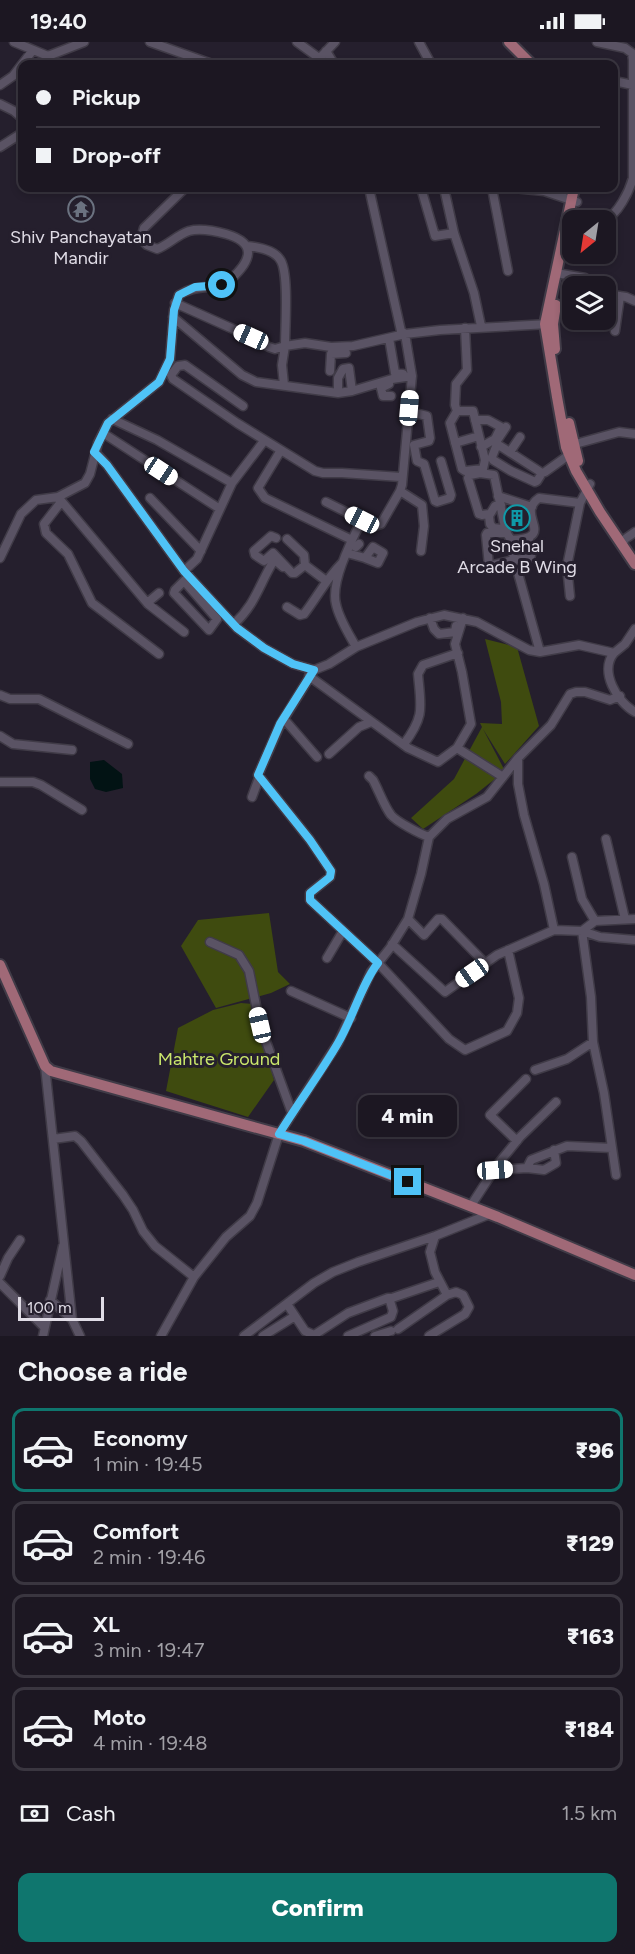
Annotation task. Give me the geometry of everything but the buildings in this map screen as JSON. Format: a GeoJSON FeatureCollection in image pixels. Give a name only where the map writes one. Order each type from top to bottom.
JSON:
{"type":"FeatureCollection","features":[{"type":"Feature","properties":{"kind":"main road"},"geometry":{"type":"LineString","coordinates":[[501,42],[526,60]]}},
{"type":"Feature","properties":{"kind":"main road"},"geometry":{"type":"LineString","coordinates":[[572,210],[574,192]]}},
{"type":"Feature","properties":{"kind":"main road"},"geometry":{"type":"LineString","coordinates":[[574,201],[579,192]]}},
{"type":"Feature","properties":{"kind":"main road"},"geometry":{"type":"LineString","coordinates":[[562,260],[549,324],[571,449],[589,488],[624,542],[635,564]]}},
{"type":"Feature","properties":{"kind":"main road"},"geometry":{"type":"LineString","coordinates":[[624,542],[635,553]]}},
{"type":"Feature","properties":{"kind":"main road"},"geometry":{"type":"LineString","coordinates":[[0,965],[45,1066],[57,1073],[304,1141],[490,1214],[635,1275]]}},
{"type":"Feature","properties":{"kind":"street"},"geometry":{"type":"LineString","coordinates":[[14,42],[48,56],[84,42]]}},
{"type":"Feature","properties":{"kind":"street"},"geometry":{"type":"LineString","coordinates":[[150,42],[201,60]]}},
{"type":"Feature","properties":{"kind":"street"},"geometry":{"type":"LineString","coordinates":[[297,42],[316,60]]}},
{"type":"Feature","properties":{"kind":"street"},"geometry":{"type":"LineString","coordinates":[[318,60],[335,42]]}},
{"type":"Feature","properties":{"kind":"street"},"geometry":{"type":"LineString","coordinates":[[419,42],[430,60]]}},
{"type":"Feature","properties":{"kind":"street"},"geometry":{"type":"LineString","coordinates":[[597,42],[630,50],[633,60],[633,178],[616,211]]}},
{"type":"Feature","properties":{"kind":"street"},"geometry":{"type":"LineString","coordinates":[[26,60],[33,51]]}},
{"type":"Feature","properties":{"kind":"street"},"geometry":{"type":"LineString","coordinates":[[326,51],[332,60]]}},
{"type":"Feature","properties":{"kind":"street"},"geometry":{"type":"LineString","coordinates":[[0,84],[18,70]]}},
{"type":"Feature","properties":{"kind":"street"},"geometry":{"type":"LineString","coordinates":[[618,82],[633,85]]}},
{"type":"Feature","properties":{"kind":"street"},"geometry":{"type":"LineString","coordinates":[[0,104],[18,114]]}},
{"type":"Feature","properties":{"kind":"street"},"geometry":{"type":"LineString","coordinates":[[0,147],[18,136]]}},
{"type":"Feature","properties":{"kind":"street"},"geometry":{"type":"LineString","coordinates":[[159,654],[92,603],[68,554],[45,532],[44,524],[60,499],[85,483],[90,474],[94,452],[108,423],[159,382],[170,359],[175,303],[179,295],[195,287],[222,285],[245,265],[249,254],[247,246],[233,236],[204,230],[190,231],[157,249],[147,245],[141,239],[144,228],[181,192]]}},
{"type":"Feature","properties":{"kind":"street"},"geometry":{"type":"LineString","coordinates":[[326,502],[375,526],[381,524],[400,491],[403,462],[409,445],[408,416],[411,377],[405,334],[401,331],[370,192]]}},
{"type":"Feature","properties":{"kind":"street"},"geometry":{"type":"LineString","coordinates":[[422,192],[435,236],[454,233]]}},
{"type":"Feature","properties":{"kind":"street"},"geometry":{"type":"LineString","coordinates":[[445,192],[454,233],[474,293],[480,326]]}},
{"type":"Feature","properties":{"kind":"street"},"geometry":{"type":"LineString","coordinates":[[493,192],[508,271]]}},
{"type":"Feature","properties":{"kind":"street"},"geometry":{"type":"LineString","coordinates":[[547,192],[574,201]]}},
{"type":"Feature","properties":{"kind":"street"},"geometry":{"type":"LineString","coordinates":[[247,246],[259,247],[276,255],[282,262],[286,291],[285,346],[282,365],[284,385]]}},
{"type":"Feature","properties":{"kind":"street"},"geometry":{"type":"LineString","coordinates":[[559,274],[572,276]]}},
{"type":"Feature","properties":{"kind":"street"},"geometry":{"type":"LineString","coordinates":[[616,295],[635,301]]}},
{"type":"Feature","properties":{"kind":"street"},"geometry":{"type":"LineString","coordinates":[[615,331],[620,296]]}},
{"type":"Feature","properties":{"kind":"street"},"geometry":{"type":"LineString","coordinates":[[175,303],[268,347],[275,349],[305,343],[346,352]]}},
{"type":"Feature","properties":{"kind":"street"},"geometry":{"type":"LineString","coordinates":[[173,318],[247,379],[256,382],[338,393],[411,377]]}},
{"type":"Feature","properties":{"kind":"street"},"geometry":{"type":"LineString","coordinates":[[330,371],[332,354],[405,334],[480,326],[549,324]]}},
{"type":"Feature","properties":{"kind":"street"},"geometry":{"type":"LineString","coordinates":[[457,411],[471,410],[478,420],[484,446],[483,469],[465,471],[462,469],[450,423],[457,411],[456,384],[467,370],[465,328]]}},
{"type":"Feature","properties":{"kind":"street"},"geometry":{"type":"LineString","coordinates":[[389,338],[395,373],[411,377]]}},
{"type":"Feature","properties":{"kind":"street"},"geometry":{"type":"LineString","coordinates":[[243,406],[185,365],[178,366],[171,375],[173,379],[264,441],[315,471],[401,477]]}},
{"type":"Feature","properties":{"kind":"street"},"geometry":{"type":"LineString","coordinates":[[338,393],[338,378],[343,369],[349,368],[352,391]]}},
{"type":"Feature","properties":{"kind":"street"},"geometry":{"type":"LineString","coordinates":[[391,396],[383,396],[381,388],[392,382]]}},
{"type":"Feature","properties":{"kind":"street"},"geometry":{"type":"LineString","coordinates":[[408,416],[419,414],[428,416],[429,441],[409,445]]}},
{"type":"Feature","properties":{"kind":"street"},"geometry":{"type":"LineString","coordinates":[[112,419],[157,440],[232,483]]}},
{"type":"Feature","properties":{"kind":"street"},"geometry":{"type":"LineString","coordinates":[[478,420],[479,436],[484,446]]}},
{"type":"Feature","properties":{"kind":"street"},"geometry":{"type":"LineString","coordinates":[[478,420],[488,420],[501,427],[495,439],[484,446]]}},
{"type":"Feature","properties":{"kind":"street"},"geometry":{"type":"LineString","coordinates":[[506,427],[496,442],[493,460],[535,482],[542,473],[571,449],[619,432],[635,434]]}},
{"type":"Feature","properties":{"kind":"street"},"geometry":{"type":"LineString","coordinates":[[103,433],[220,508]]}},
{"type":"Feature","properties":{"kind":"street"},"geometry":{"type":"LineString","coordinates":[[455,443],[479,436]]}},
{"type":"Feature","properties":{"kind":"street"},"geometry":{"type":"LineString","coordinates":[[94,452],[107,465],[186,576],[217,619],[209,630],[174,593],[175,590],[186,576],[197,559],[232,483],[264,441]]}},
{"type":"Feature","properties":{"kind":"street"},"geometry":{"type":"LineString","coordinates":[[497,444],[517,445],[522,460],[542,473]]}},
{"type":"Feature","properties":{"kind":"street"},"geometry":{"type":"LineString","coordinates":[[409,445],[417,461]]}},
{"type":"Feature","properties":{"kind":"street"},"geometry":{"type":"LineString","coordinates":[[280,450],[258,488],[265,498],[354,543]]}},
{"type":"Feature","properties":{"kind":"street"},"geometry":{"type":"LineString","coordinates":[[515,472],[522,460]]}},
{"type":"Feature","properties":{"kind":"street"},"geometry":{"type":"LineString","coordinates":[[403,462],[417,461],[424,464],[437,502],[450,498],[451,495],[441,461]]}},
{"type":"Feature","properties":{"kind":"street"},"geometry":{"type":"LineString","coordinates":[[495,483],[508,472],[537,488],[532,517],[535,532],[529,539],[530,558],[493,567],[487,564],[487,533],[508,534]]}},
{"type":"Feature","properties":{"kind":"street"},"geometry":{"type":"LineString","coordinates":[[489,514],[479,514],[468,478],[470,475],[494,475],[514,561]]}},
{"type":"Feature","properties":{"kind":"street"},"geometry":{"type":"LineString","coordinates":[[570,596],[567,566],[580,502],[589,488]]}},
{"type":"Feature","properties":{"kind":"street"},"geometry":{"type":"LineString","coordinates":[[400,491],[422,505],[424,526],[421,551]]}},
{"type":"Feature","properties":{"kind":"street"},"geometry":{"type":"LineString","coordinates":[[500,500],[533,504],[543,497],[580,502]]}},
{"type":"Feature","properties":{"kind":"street"},"geometry":{"type":"LineString","coordinates":[[150,498],[201,551]]}},
{"type":"Feature","properties":{"kind":"street"},"geometry":{"type":"LineString","coordinates":[[0,558],[21,514],[36,500],[60,499]]}},
{"type":"Feature","properties":{"kind":"street"},"geometry":{"type":"LineString","coordinates":[[60,499],[147,603],[184,632]]}},
{"type":"Feature","properties":{"kind":"street"},"geometry":{"type":"LineString","coordinates":[[500,500],[489,514],[490,524],[493,528],[508,534],[529,539]]}},
{"type":"Feature","properties":{"kind":"street"},"geometry":{"type":"LineString","coordinates":[[287,607],[295,614],[304,614],[325,587],[325,580],[348,553],[362,520]]}},
{"type":"Feature","properties":{"kind":"street"},"geometry":{"type":"LineString","coordinates":[[624,542],[635,532]]}},
{"type":"Feature","properties":{"kind":"street"},"geometry":{"type":"LineString","coordinates":[[276,538],[271,536],[266,538],[254,551],[255,555],[264,561],[273,553],[292,573],[305,564]]}},
{"type":"Feature","properties":{"kind":"street"},"geometry":{"type":"LineString","coordinates":[[287,539],[304,555],[305,564],[325,580]]}},
{"type":"Feature","properties":{"kind":"street"},"geometry":{"type":"LineString","coordinates":[[348,553],[365,558]]}},
{"type":"Feature","properties":{"kind":"street"},"geometry":{"type":"LineString","coordinates":[[234,624],[246,613],[256,598],[273,562],[276,561],[290,574]]}},
{"type":"Feature","properties":{"kind":"street"},"geometry":{"type":"LineString","coordinates":[[342,562],[336,591],[336,605],[356,647]]}},
{"type":"Feature","properties":{"kind":"street"},"geometry":{"type":"LineString","coordinates":[[518,573],[540,652]]}},
{"type":"Feature","properties":{"kind":"street"},"geometry":{"type":"LineString","coordinates":[[186,576],[234,624],[264,648],[312,673],[371,722],[404,744],[438,762],[457,748],[471,724],[455,644],[461,618]]}},
{"type":"Feature","properties":{"kind":"street"},"geometry":{"type":"LineString","coordinates":[[147,603],[159,593]]}},
{"type":"Feature","properties":{"kind":"street"},"geometry":{"type":"LineString","coordinates":[[252,797],[259,773],[284,718],[312,673],[356,647],[430,618],[444,615],[477,622],[530,650],[540,652],[579,645],[614,653]]}},
{"type":"Feature","properties":{"kind":"street"},"geometry":{"type":"LineString","coordinates":[[430,618],[434,629],[439,634],[455,632],[457,621],[461,618]]}},
{"type":"Feature","properties":{"kind":"street"},"geometry":{"type":"LineString","coordinates":[[635,629],[625,644],[611,657],[608,670],[611,682],[629,709],[635,712]]}},
{"type":"Feature","properties":{"kind":"street"},"geometry":{"type":"LineString","coordinates":[[404,744],[416,728],[420,717],[419,670],[423,665],[458,653]]}},
{"type":"Feature","properties":{"kind":"street"},"geometry":{"type":"LineString","coordinates":[[161,1336],[194,1277],[226,1238],[250,1215],[257,1203],[279,1134],[338,1043],[371,972],[408,919],[429,837],[447,819],[487,797],[518,758],[551,725],[570,694],[585,692],[610,700],[620,696]]}},
{"type":"Feature","properties":{"kind":"street"},"geometry":{"type":"LineString","coordinates":[[0,695],[10,699],[39,699],[128,744]]}},
{"type":"Feature","properties":{"kind":"street"},"geometry":{"type":"LineString","coordinates":[[284,718],[317,757]]}},
{"type":"Feature","properties":{"kind":"street"},"geometry":{"type":"LineString","coordinates":[[329,754],[359,727],[371,722]]}},
{"type":"Feature","properties":{"kind":"street"},"geometry":{"type":"LineString","coordinates":[[0,736],[13,744],[72,750]]}},
{"type":"Feature","properties":{"kind":"street"},"geometry":{"type":"LineString","coordinates":[[457,748],[503,777]]}},
{"type":"Feature","properties":{"kind":"street"},"geometry":{"type":"LineString","coordinates":[[518,758],[518,784],[524,815],[544,884],[554,930]]}},
{"type":"Feature","properties":{"kind":"street"},"geometry":{"type":"LineString","coordinates":[[369,776],[391,815],[411,826],[415,831],[429,837]]}},
{"type":"Feature","properties":{"kind":"street"},"geometry":{"type":"LineString","coordinates":[[259,778],[310,840],[331,871],[330,877],[310,893],[310,900],[378,963],[460,1048],[467,1050],[507,1031],[517,1013],[519,998],[508,950]]}},
{"type":"Feature","properties":{"kind":"street"},"geometry":{"type":"LineString","coordinates":[[0,782],[33,782],[82,810]]}},
{"type":"Feature","properties":{"kind":"street"},"geometry":{"type":"LineString","coordinates":[[606,839],[625,919]]}},
{"type":"Feature","properties":{"kind":"street"},"geometry":{"type":"LineString","coordinates":[[572,857],[582,899],[595,921]]}},
{"type":"Feature","properties":{"kind":"street"},"geometry":{"type":"LineString","coordinates":[[408,919],[424,935],[438,919],[442,919],[485,963]]}},
{"type":"Feature","properties":{"kind":"street"},"geometry":{"type":"LineString","coordinates":[[582,931],[595,921],[635,919]]}},
{"type":"Feature","properties":{"kind":"street"},"geometry":{"type":"LineString","coordinates":[[392,944],[445,992],[485,963],[508,950],[554,930],[582,931],[600,937],[635,940]]}},
{"type":"Feature","properties":{"kind":"street"},"geometry":{"type":"LineString","coordinates":[[327,958],[343,931]]}},
{"type":"Feature","properties":{"kind":"street"},"geometry":{"type":"LineString","coordinates":[[582,931],[591,997],[593,1042],[604,1093],[616,1175]]}},
{"type":"Feature","properties":{"kind":"street"},"geometry":{"type":"LineString","coordinates":[[210,942],[239,955],[247,965],[260,1025],[292,1113]]}},
{"type":"Feature","properties":{"kind":"street"},"geometry":{"type":"LineString","coordinates":[[291,992],[351,1018]]}},
{"type":"Feature","properties":{"kind":"street"},"geometry":{"type":"LineString","coordinates":[[535,1071],[567,1059],[593,1042]]}},
{"type":"Feature","properties":{"kind":"street"},"geometry":{"type":"LineString","coordinates":[[45,1066],[72,1319],[80,1336]]}},
{"type":"Feature","properties":{"kind":"street"},"geometry":{"type":"LineString","coordinates":[[517,1141],[490,1115],[526,1079]]}},
{"type":"Feature","properties":{"kind":"street"},"geometry":{"type":"LineString","coordinates":[[470,1207],[517,1141],[556,1102]]}},
{"type":"Feature","properties":{"kind":"street"},"geometry":{"type":"LineString","coordinates":[[54,1139],[75,1136],[81,1141],[123,1195],[155,1246],[194,1277]]}},
{"type":"Feature","properties":{"kind":"street"},"geometry":{"type":"LineString","coordinates":[[527,1168],[531,1160],[567,1146],[612,1148]]}},
{"type":"Feature","properties":{"kind":"street"},"geometry":{"type":"LineString","coordinates":[[495,1170],[527,1168],[544,1170],[556,1162],[554,1150]]}},
{"type":"Feature","properties":{"kind":"street"},"geometry":{"type":"LineString","coordinates":[[245,1336],[256,1332],[287,1304],[314,1283],[333,1272],[490,1214]]}},
{"type":"Feature","properties":{"kind":"street"},"geometry":{"type":"LineString","coordinates":[[435,1236],[430,1252],[439,1282],[447,1295]]}},
{"type":"Feature","properties":{"kind":"street"},"geometry":{"type":"LineString","coordinates":[[0,1276],[20,1240]]}},
{"type":"Feature","properties":{"kind":"street"},"geometry":{"type":"LineString","coordinates":[[43,1332],[64,1242]]}},
{"type":"Feature","properties":{"kind":"street"},"geometry":{"type":"LineString","coordinates":[[287,1304],[305,1331],[314,1335],[348,1313],[439,1282]]}},
{"type":"Feature","properties":{"kind":"street"},"geometry":{"type":"LineString","coordinates":[[0,1283],[43,1332]]}},
{"type":"Feature","properties":{"kind":"street"},"geometry":{"type":"LineString","coordinates":[[375,1336],[394,1330],[447,1295],[456,1292],[464,1295],[468,1310],[429,1336]]}},
{"type":"Feature","properties":{"kind":"street"},"geometry":{"type":"LineString","coordinates":[[348,1336],[390,1317],[393,1311],[390,1301],[392,1298]]}},
{"type":"Feature","properties":{"kind":"street"},"geometry":{"type":"LineString","coordinates":[[50,1300],[72,1319]]}},
{"type":"Feature","properties":{"kind":"street"},"geometry":{"type":"LineString","coordinates":[[263,1336],[295,1316]]}},
{"type":"Feature","properties":{"kind":"green space"},"geometry":{"type":"Polygon","coordinates":[[[485,639],[517,647],[539,726],[505,764],[483,729],[505,771],[476,794],[423,829],[411,818],[454,779],[482,727],[480,723],[502,724],[501,702],[485,639]]]}},
{"type":"Feature","properties":{"kind":"green space"},"geometry":{"type":"Polygon","coordinates":[[[269,913],[278,972],[290,984],[271,993],[216,1008],[181,946],[198,920],[269,913]]]}},
{"type":"Feature","properties":{"kind":"green space","name":"Mahtre Ground"},"geometry":{"type":"Polygon","coordinates":[[[241,1003],[253,1004],[274,1080],[248,1117],[166,1091],[178,1028],[213,1010],[241,1003]]]}},
{"type":"Feature","properties":{"kind":"shaded area"},"geometry":{"type":"Polygon","coordinates":[[[104,760],[122,774],[123,788],[106,792],[95,789],[90,779],[90,762],[104,760]]]}},
{"type":"Feature","properties":{"kind":"place","name":"Shiv Panchayatan Mandir"},"geometry":{"type":"Point","coordinates":[81,209]}},
{"type":"Feature","properties":{"kind":"place","name":"Snehal Arcade B Wing"},"geometry":{"type":"Point","coordinates":[517,518]}},
{"type":"Feature","properties":{"kind":"route"},"geometry":{"type":"LineString","coordinates":[[222,285],[195,287],[179,295],[174,310],[170,359],[159,382],[108,423],[94,452],[107,465],[184,571],[237,628],[264,648],[293,664],[314,670],[280,724],[258,775],[310,840],[331,871],[330,877],[310,893],[310,900],[378,963],[371,972],[338,1043],[279,1134],[304,1141],[408,1182]]}}]}
